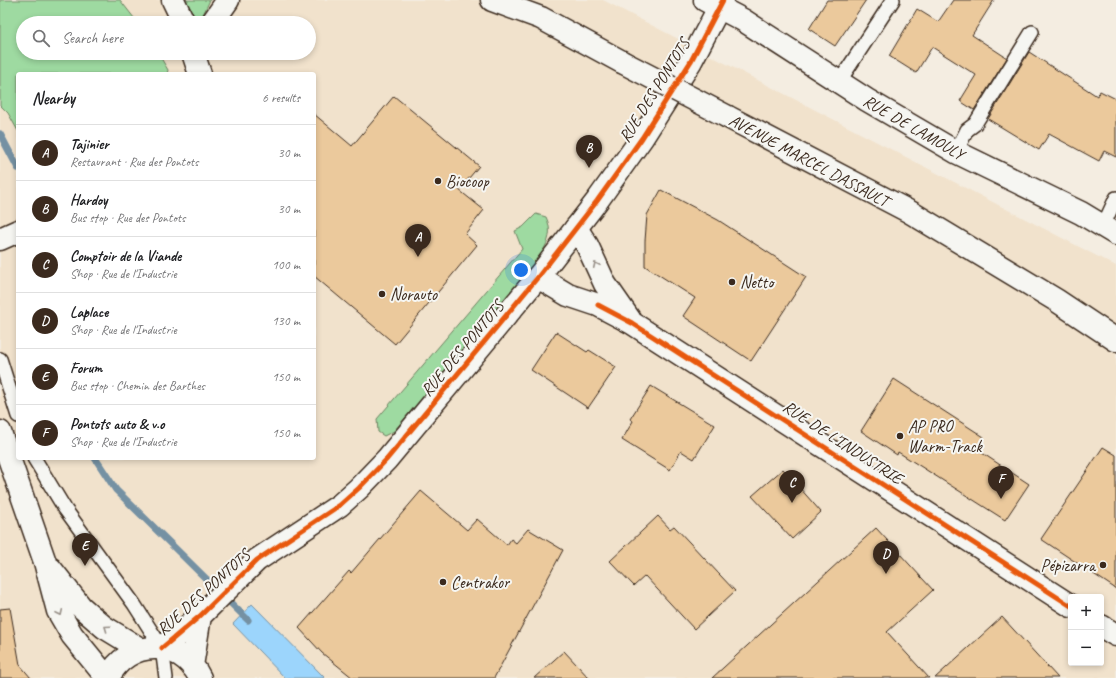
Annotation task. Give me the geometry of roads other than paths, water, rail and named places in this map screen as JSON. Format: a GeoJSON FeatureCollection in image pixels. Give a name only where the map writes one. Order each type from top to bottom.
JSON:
{"type":"FeatureCollection","features":[{"type":"Feature","properties":{"kind":"street"},"geometry":{"type":"LineString","coordinates":[[173,0],[181,16]]}},
{"type":"Feature","properties":{"kind":"street"},"geometry":{"type":"LineString","coordinates":[[217,16],[228,0]]}},
{"type":"Feature","properties":{"kind":"street","name":"AVENUE MARCEL DASSAULT"},"geometry":{"type":"LineString","coordinates":[[492,0],[541,18],[622,62],[910,212],[1056,300],[1116,340]]}},
{"type":"Feature","properties":{"kind":"street"},"geometry":{"type":"LineString","coordinates":[[516,0],[541,18]]}},
{"type":"Feature","properties":{"kind":"street","name":"RUE DE LAMOULY"},"geometry":{"type":"LineString","coordinates":[[715,3],[839,82],[956,152],[1081,213],[1109,230]]}},
{"type":"Feature","properties":{"kind":"street","name":"RUE DES PONTOTS"},"geometry":{"type":"LineString","coordinates":[[162,648],[200,616],[257,560],[340,505],[387,459],[538,277],[642,138],[691,61],[715,3]]}},
{"type":"Feature","properties":{"kind":"street"},"geometry":{"type":"LineString","coordinates":[[195,60],[199,72]]}},
{"type":"Feature","properties":{"kind":"street"},"geometry":{"type":"LineString","coordinates":[[200,72],[203,60]]}},
{"type":"Feature","properties":{"kind":"street","name":"RUE DE L'INDUSTRIE"},"geometry":{"type":"LineString","coordinates":[[576,228],[587,245],[605,284],[632,323]]}},
{"type":"Feature","properties":{"kind":"street","name":"RUE DE L'INDUSTRIE"},"geometry":{"type":"LineString","coordinates":[[538,277],[568,295],[598,305],[632,323],[1068,604]]}},
{"type":"Feature","properties":{"kind":"street"},"geometry":{"type":"LineString","coordinates":[[0,432],[46,562],[58,611],[72,634],[108,678],[120,661],[140,650],[162,648],[184,657],[192,674]]}},
{"type":"Feature","properties":{"kind":"street"},"geometry":{"type":"LineString","coordinates":[[46,562],[82,607],[104,627],[140,650]]}},
{"type":"Feature","properties":{"kind":"street","name":"RUE DES PONTOTS"},"geometry":{"type":"LineString","coordinates":[[192,674],[200,616]]}},
{"type":"Feature","properties":{"kind":"street"},"geometry":{"type":"LineString","coordinates":[[1104,628],[1116,635]]}},
{"type":"Feature","properties":{"kind":"lane"},"geometry":{"type":"LineString","coordinates":[[839,82],[893,0]]}},
{"type":"Feature","properties":{"kind":"lane"},"geometry":{"type":"LineString","coordinates":[[956,152],[968,130],[975,124],[1032,32]]}},
{"type":"Feature","properties":{"kind":"lane"},"geometry":{"type":"LineString","coordinates":[[1109,230],[1116,198]]}},
{"type":"Feature","properties":{"kind":"lane"},"geometry":{"type":"LineString","coordinates":[[0,359],[16,410]]}},
{"type":"Feature","properties":{"kind":"lane"},"geometry":{"type":"LineString","coordinates":[[35,460],[65,509],[134,604],[162,648],[166,678]]}},
{"type":"Feature","properties":{"kind":"water"},"geometry":{"type":"Polygon","coordinates":[[[252,604],[325,678],[285,678],[233,624],[252,604]]]}},
{"type":"Feature","properties":{"kind":"waterway"},"geometry":{"type":"LineString","coordinates":[[0,134],[16,164]]}},
{"type":"Feature","properties":{"kind":"waterway"},"geometry":{"type":"LineString","coordinates":[[96,460],[116,490],[248,620]]}},
{"type":"Feature","properties":{"kind":"place","name":"Hardoy"},"geometry":{"type":"Point","coordinates":[589,168]}},
{"type":"Feature","properties":{"kind":"place","name":"Biocoop"},"geometry":{"type":"Point","coordinates":[438,181]}},
{"type":"Feature","properties":{"kind":"place","name":"Tajinier"},"geometry":{"type":"Point","coordinates":[418,257]}},
{"type":"Feature","properties":{"kind":"place","name":"Netto"},"geometry":{"type":"Point","coordinates":[732,282]}},
{"type":"Feature","properties":{"kind":"place","name":"Norauto"},"geometry":{"type":"Point","coordinates":[382,294]}},
{"type":"Feature","properties":{"kind":"place","name":"AP PRO Warm-Track"},"geometry":{"type":"Point","coordinates":[900,436]}},
{"type":"Feature","properties":{"kind":"place","name":"Pontots auto & v.o"},"geometry":{"type":"Point","coordinates":[1001,499]}},
{"type":"Feature","properties":{"kind":"place","name":"Comptoir de la Viande"},"geometry":{"type":"Point","coordinates":[792,503]}},
{"type":"Feature","properties":{"kind":"place","name":"Pépizarra"},"geometry":{"type":"Point","coordinates":[1103,565]}},
{"type":"Feature","properties":{"kind":"place","name":"Forum"},"geometry":{"type":"Point","coordinates":[85,566]}},
{"type":"Feature","properties":{"kind":"place","name":"Laplace"},"geometry":{"type":"Point","coordinates":[886,574]}},
{"type":"Feature","properties":{"kind":"place","name":"Centrakor"},"geometry":{"type":"Point","coordinates":[443,582]}}]}
